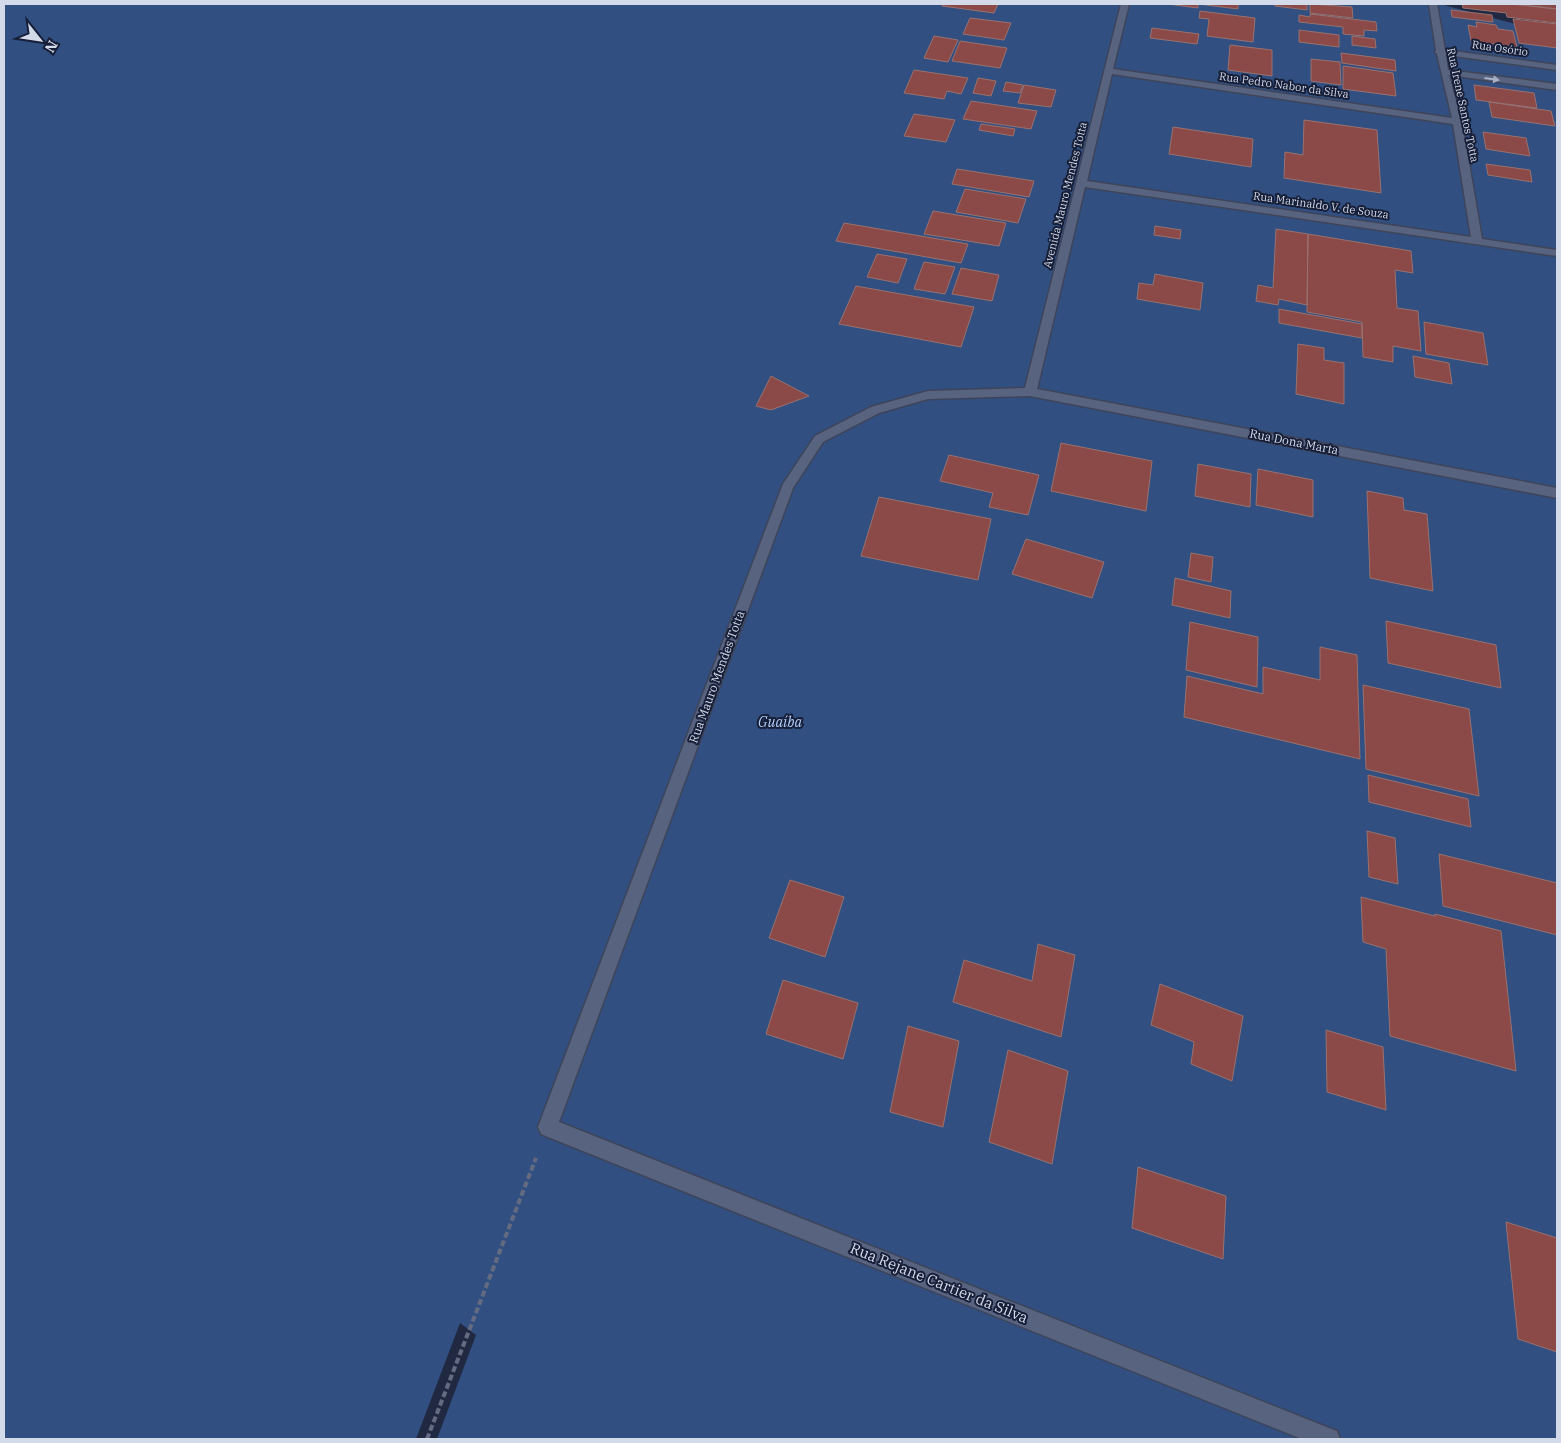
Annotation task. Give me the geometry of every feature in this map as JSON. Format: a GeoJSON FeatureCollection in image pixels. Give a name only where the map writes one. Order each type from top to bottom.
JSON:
{"type":"FeatureCollection","features":[{"type":"Feature","properties":{"kind":"street","name":"Avenida Mauro Mendes Totta"},"geometry":{"type":"LineString","coordinates":[[1030,392],[1125,4]]}},
{"type":"Feature","properties":{"kind":"street","name":"Rua Irene Santos Totta"},"geometry":{"type":"LineString","coordinates":[[1433,4],[1444,72],[1457,122],[1477,240]]}},
{"type":"Feature","properties":{"kind":"street","name":"Rua Osório"},"geometry":{"type":"LineString","coordinates":[[1440,52],[1557,67]]}},
{"type":"Feature","properties":{"kind":"street","name":"Rua Pedro Nabor da Silva"},"geometry":{"type":"LineString","coordinates":[[1108,71],[1457,122]]}},
{"type":"Feature","properties":{"kind":"street"},"geometry":{"type":"LineString","coordinates":[[1444,72],[1557,88]]}},
{"type":"Feature","properties":{"kind":"street","name":"Rua Marinaldo V. de Souza"},"geometry":{"type":"LineString","coordinates":[[1081,183],[1557,253]]}},
{"type":"Feature","properties":{"kind":"street","name":"Rua Dona Marta"},"geometry":{"type":"LineString","coordinates":[[1030,392],[1557,493]]}},
{"type":"Feature","properties":{"kind":"street","name":"Rua Mauro Mendes Totta"},"geometry":{"type":"LineString","coordinates":[[548,1127],[787,487],[819,439],[875,410],[928,394],[1030,392]]}},
{"type":"Feature","properties":{"kind":"street","name":"Rua Rejane Cartier da Silva"},"geometry":{"type":"LineString","coordinates":[[548,1127],[1329,1439]]}},
{"type":"Feature","properties":{"kind":"path"},"geometry":{"type":"LineString","coordinates":[[427,1439],[548,1127]]}},
{"type":"Feature","properties":{"kind":"water","name":"Guaíba"},"geometry":{"type":"Polygon","coordinates":[[[4,4],[1440,4],[1557,35],[1557,1439],[4,1439],[4,4]]]}},
{"type":"Feature","properties":{"kind":"pier"},"geometry":{"type":"Polygon","coordinates":[[[460,1323],[476,1335],[437,1439],[416,1439],[460,1323]]]}},
{"type":"Feature","properties":{"kind":"building"},"geometry":{"type":"Polygon","coordinates":[[[943,4],[998,4],[994,13],[942,6],[943,4]]]}},
{"type":"Feature","properties":{"kind":"building"},"geometry":{"type":"Polygon","coordinates":[[[1167,4],[1198,4],[1198,8],[1167,4]]]}},
{"type":"Feature","properties":{"kind":"building"},"geometry":{"type":"Polygon","coordinates":[[[1198,4],[1238,4],[1238,9],[1198,4]]]}},
{"type":"Feature","properties":{"kind":"building"},"geometry":{"type":"Polygon","coordinates":[[[1275,4],[1307,4],[1307,10],[1275,6],[1275,4]]]}},
{"type":"Feature","properties":{"kind":"building"},"geometry":{"type":"Polygon","coordinates":[[[1310,4],[1352,7],[1353,18],[1310,13],[1310,4]]]}},
{"type":"Feature","properties":{"kind":"building"},"geometry":{"type":"Polygon","coordinates":[[[1462,4],[1510,4],[1557,9],[1557,23],[1507,17],[1506,13],[1463,8],[1462,4]]]}},
{"type":"Feature","properties":{"kind":"building"},"geometry":{"type":"Polygon","coordinates":[[[1515,4],[1557,4],[1557,9],[1515,4]]]}},
{"type":"Feature","properties":{"kind":"building"},"geometry":{"type":"Polygon","coordinates":[[[1451,10],[1492,15],[1493,22],[1452,17],[1451,10]]]}},
{"type":"Feature","properties":{"kind":"building"},"geometry":{"type":"Polygon","coordinates":[[[1200,11],[1255,18],[1253,42],[1207,36],[1209,19],[1199,18],[1200,11]]]}},
{"type":"Feature","properties":{"kind":"building"},"geometry":{"type":"Polygon","coordinates":[[[1310,14],[1376,22],[1377,31],[1364,30],[1364,36],[1343,34],[1343,27],[1299,22],[1299,15],[1310,17],[1310,14]]]}},
{"type":"Feature","properties":{"kind":"building"},"geometry":{"type":"Polygon","coordinates":[[[970,18],[1011,23],[1004,40],[963,34],[970,18]]]}},
{"type":"Feature","properties":{"kind":"building"},"geometry":{"type":"Polygon","coordinates":[[[1513,19],[1557,24],[1557,48],[1519,43],[1513,19]]]}},
{"type":"Feature","properties":{"kind":"building"},"geometry":{"type":"Polygon","coordinates":[[[1476,22],[1496,25],[1498,29],[1513,31],[1517,47],[1471,41],[1468,25],[1477,27],[1476,22]]]}},
{"type":"Feature","properties":{"kind":"building"},"geometry":{"type":"Polygon","coordinates":[[[1152,28],[1199,34],[1197,44],[1150,38],[1152,28]]]}},
{"type":"Feature","properties":{"kind":"building"},"geometry":{"type":"Polygon","coordinates":[[[1299,30],[1339,35],[1339,47],[1299,42],[1299,30]]]}},
{"type":"Feature","properties":{"kind":"building"},"geometry":{"type":"Polygon","coordinates":[[[934,36],[958,40],[948,62],[924,58],[934,36]]]}},
{"type":"Feature","properties":{"kind":"building"},"geometry":{"type":"Polygon","coordinates":[[[1352,36],[1375,39],[1376,48],[1352,45],[1352,36]]]}},
{"type":"Feature","properties":{"kind":"building"},"geometry":{"type":"Polygon","coordinates":[[[960,41],[1007,48],[1000,68],[952,61],[960,41]]]}},
{"type":"Feature","properties":{"kind":"building"},"geometry":{"type":"Polygon","coordinates":[[[1230,45],[1272,50],[1272,76],[1228,70],[1230,45]]]}},
{"type":"Feature","properties":{"kind":"building"},"geometry":{"type":"Polygon","coordinates":[[[1341,53],[1395,60],[1396,71],[1342,63],[1341,53]]]}},
{"type":"Feature","properties":{"kind":"building"},"geometry":{"type":"Polygon","coordinates":[[[1311,59],[1340,62],[1341,85],[1311,81],[1311,59]]]}},
{"type":"Feature","properties":{"kind":"building"},"geometry":{"type":"Polygon","coordinates":[[[1343,66],[1393,73],[1396,96],[1343,89],[1343,66]]]}},
{"type":"Feature","properties":{"kind":"building"},"geometry":{"type":"Polygon","coordinates":[[[914,70],[968,78],[961,94],[947,91],[944,99],[904,93],[914,70]]]}},
{"type":"Feature","properties":{"kind":"building"},"geometry":{"type":"Polygon","coordinates":[[[978,78],[996,81],[991,96],[973,93],[978,78]]]}},
{"type":"Feature","properties":{"kind":"building"},"geometry":{"type":"Polygon","coordinates":[[[1006,82],[1023,85],[1020,93],[1003,91],[1006,82]]]}},
{"type":"Feature","properties":{"kind":"building"},"geometry":{"type":"Polygon","coordinates":[[[1024,85],[1056,90],[1051,107],[1018,103],[1024,85]]]}},
{"type":"Feature","properties":{"kind":"building"},"geometry":{"type":"Polygon","coordinates":[[[1474,85],[1534,93],[1537,108],[1476,100],[1474,85]]]}},
{"type":"Feature","properties":{"kind":"building"},"geometry":{"type":"Polygon","coordinates":[[[971,101],[1037,111],[1031,129],[963,119],[971,101]]]}},
{"type":"Feature","properties":{"kind":"building"},"geometry":{"type":"Polygon","coordinates":[[[1489,102],[1551,111],[1555,126],[1492,117],[1489,102]]]}},
{"type":"Feature","properties":{"kind":"building"},"geometry":{"type":"Polygon","coordinates":[[[914,114],[955,120],[946,142],[904,136],[914,114]]]}},
{"type":"Feature","properties":{"kind":"building"},"geometry":{"type":"Polygon","coordinates":[[[1304,120],[1377,130],[1381,193],[1284,178],[1285,152],[1303,155],[1304,120]]]}},
{"type":"Feature","properties":{"kind":"building"},"geometry":{"type":"Polygon","coordinates":[[[981,124],[1015,129],[1013,136],[979,130],[981,124]]]}},
{"type":"Feature","properties":{"kind":"building"},"geometry":{"type":"Polygon","coordinates":[[[1173,127],[1253,139],[1251,167],[1169,154],[1173,127]]]}},
{"type":"Feature","properties":{"kind":"building"},"geometry":{"type":"Polygon","coordinates":[[[1483,132],[1526,138],[1530,156],[1486,149],[1483,132]]]}},
{"type":"Feature","properties":{"kind":"building"},"geometry":{"type":"Polygon","coordinates":[[[1486,164],[1530,170],[1532,182],[1488,175],[1486,164]]]}},
{"type":"Feature","properties":{"kind":"building"},"geometry":{"type":"Polygon","coordinates":[[[957,169],[1034,181],[1029,197],[952,184],[957,169]]]}},
{"type":"Feature","properties":{"kind":"building"},"geometry":{"type":"Polygon","coordinates":[[[965,189],[1026,199],[1018,223],[956,212],[965,189]]]}},
{"type":"Feature","properties":{"kind":"building"},"geometry":{"type":"Polygon","coordinates":[[[933,211],[1006,223],[999,246],[924,234],[933,211]]]}},
{"type":"Feature","properties":{"kind":"building"},"geometry":{"type":"Polygon","coordinates":[[[844,223],[968,244],[961,263],[836,241],[844,223]]]}},
{"type":"Feature","properties":{"kind":"building"},"geometry":{"type":"Polygon","coordinates":[[[1155,226],[1181,230],[1180,239],[1154,235],[1155,226]]]}},
{"type":"Feature","properties":{"kind":"building"},"geometry":{"type":"Polygon","coordinates":[[[1276,229],[1308,234],[1307,305],[1279,299],[1278,305],[1256,301],[1258,285],[1273,288],[1276,229]]]}},
{"type":"Feature","properties":{"kind":"building"},"geometry":{"type":"Polygon","coordinates":[[[1308,234],[1411,251],[1413,273],[1395,270],[1397,308],[1418,311],[1421,351],[1393,346],[1393,362],[1363,357],[1362,322],[1307,312],[1308,234]]]}},
{"type":"Feature","properties":{"kind":"building"},"geometry":{"type":"Polygon","coordinates":[[[877,254],[907,259],[898,283],[867,277],[877,254]]]}},
{"type":"Feature","properties":{"kind":"building"},"geometry":{"type":"Polygon","coordinates":[[[924,262],[955,267],[945,294],[914,289],[924,262]]]}},
{"type":"Feature","properties":{"kind":"building"},"geometry":{"type":"Polygon","coordinates":[[[961,268],[999,275],[992,301],[952,294],[961,268]]]}},
{"type":"Feature","properties":{"kind":"building"},"geometry":{"type":"Polygon","coordinates":[[[1155,274],[1203,283],[1200,310],[1137,299],[1139,283],[1153,285],[1155,274]]]}},
{"type":"Feature","properties":{"kind":"building"},"geometry":{"type":"Polygon","coordinates":[[[856,286],[974,307],[961,347],[839,324],[856,286]]]}},
{"type":"Feature","properties":{"kind":"building"},"geometry":{"type":"Polygon","coordinates":[[[1279,309],[1362,324],[1362,338],[1279,323],[1279,309]]]}},
{"type":"Feature","properties":{"kind":"building"},"geometry":{"type":"Polygon","coordinates":[[[1424,322],[1483,333],[1488,365],[1426,354],[1424,322]]]}},
{"type":"Feature","properties":{"kind":"building"},"geometry":{"type":"Polygon","coordinates":[[[1298,344],[1324,348],[1324,360],[1344,363],[1344,404],[1296,394],[1298,344]]]}},
{"type":"Feature","properties":{"kind":"building"},"geometry":{"type":"Polygon","coordinates":[[[1413,356],[1449,363],[1452,384],[1415,377],[1413,356]]]}},
{"type":"Feature","properties":{"kind":"building"},"geometry":{"type":"Polygon","coordinates":[[[771,376],[809,396],[771,410],[756,406],[771,376]]]}},
{"type":"Feature","properties":{"kind":"building"},"geometry":{"type":"Polygon","coordinates":[[[1061,443],[1152,461],[1146,511],[1051,491],[1061,443]]]}},
{"type":"Feature","properties":{"kind":"building"},"geometry":{"type":"Polygon","coordinates":[[[949,455],[1039,475],[1028,515],[989,507],[993,493],[940,481],[949,455]]]}},
{"type":"Feature","properties":{"kind":"building"},"geometry":{"type":"Polygon","coordinates":[[[1198,464],[1251,474],[1250,507],[1195,496],[1198,464]]]}},
{"type":"Feature","properties":{"kind":"building"},"geometry":{"type":"Polygon","coordinates":[[[1258,469],[1313,480],[1313,517],[1256,505],[1258,469]]]}},
{"type":"Feature","properties":{"kind":"building"},"geometry":{"type":"Polygon","coordinates":[[[1367,491],[1403,498],[1404,510],[1427,514],[1433,591],[1370,578],[1367,491]]]}},
{"type":"Feature","properties":{"kind":"building"},"geometry":{"type":"Polygon","coordinates":[[[879,497],[991,519],[978,580],[861,556],[879,497]]]}},
{"type":"Feature","properties":{"kind":"building"},"geometry":{"type":"Polygon","coordinates":[[[1026,539],[1104,562],[1092,598],[1012,574],[1026,539]]]}},
{"type":"Feature","properties":{"kind":"building"},"geometry":{"type":"Polygon","coordinates":[[[1191,553],[1213,557],[1211,582],[1188,577],[1191,553]]]}},
{"type":"Feature","properties":{"kind":"building"},"geometry":{"type":"Polygon","coordinates":[[[1175,578],[1231,591],[1230,618],[1172,605],[1175,578]]]}},
{"type":"Feature","properties":{"kind":"building"},"geometry":{"type":"Polygon","coordinates":[[[1386,621],[1496,645],[1501,688],[1388,663],[1386,621]]]}},
{"type":"Feature","properties":{"kind":"building"},"geometry":{"type":"Polygon","coordinates":[[[1190,622],[1258,637],[1257,687],[1186,670],[1190,622]]]}},
{"type":"Feature","properties":{"kind":"building"},"geometry":{"type":"Polygon","coordinates":[[[1320,647],[1357,655],[1360,759],[1184,717],[1187,676],[1263,694],[1263,667],[1320,680],[1320,647]]]}},
{"type":"Feature","properties":{"kind":"building"},"geometry":{"type":"Polygon","coordinates":[[[1363,685],[1469,709],[1479,796],[1366,769],[1363,685]]]}},
{"type":"Feature","properties":{"kind":"building"},"geometry":{"type":"Polygon","coordinates":[[[1368,775],[1468,799],[1471,827],[1369,802],[1368,775]]]}},
{"type":"Feature","properties":{"kind":"building"},"geometry":{"type":"Polygon","coordinates":[[[1367,831],[1395,838],[1398,884],[1369,877],[1367,831]]]}},
{"type":"Feature","properties":{"kind":"building"},"geometry":{"type":"Polygon","coordinates":[[[1439,854],[1557,883],[1557,935],[1443,906],[1439,854]]]}},
{"type":"Feature","properties":{"kind":"building"},"geometry":{"type":"Polygon","coordinates":[[[790,880],[844,897],[825,957],[769,938],[790,880]]]}},
{"type":"Feature","properties":{"kind":"building"},"geometry":{"type":"Polygon","coordinates":[[[1361,897],[1501,931],[1516,1071],[1390,1036],[1386,949],[1363,942],[1361,897]]]}},
{"type":"Feature","properties":{"kind":"building"},"geometry":{"type":"Polygon","coordinates":[[[1038,944],[1075,955],[1061,1037],[953,1002],[964,960],[1032,981],[1038,944]]]}},
{"type":"Feature","properties":{"kind":"building"},"geometry":{"type":"Polygon","coordinates":[[[783,980],[858,1003],[843,1059],[766,1034],[783,980]]]}},
{"type":"Feature","properties":{"kind":"building"},"geometry":{"type":"Polygon","coordinates":[[[1160,984],[1243,1016],[1232,1081],[1191,1064],[1194,1042],[1151,1025],[1160,984]]]}},
{"type":"Feature","properties":{"kind":"building"},"geometry":{"type":"Polygon","coordinates":[[[908,1026],[959,1041],[943,1127],[890,1112],[908,1026]]]}},
{"type":"Feature","properties":{"kind":"building"},"geometry":{"type":"Polygon","coordinates":[[[1326,1030],[1383,1047],[1386,1110],[1327,1092],[1326,1030]]]}},
{"type":"Feature","properties":{"kind":"building"},"geometry":{"type":"Polygon","coordinates":[[[1008,1050],[1068,1071],[1052,1164],[989,1142],[1008,1050]]]}},
{"type":"Feature","properties":{"kind":"building"},"geometry":{"type":"Polygon","coordinates":[[[1138,1167],[1226,1196],[1223,1259],[1132,1228],[1138,1167]]]}},
{"type":"Feature","properties":{"kind":"building"},"geometry":{"type":"Polygon","coordinates":[[[1506,1222],[1557,1238],[1557,1352],[1518,1339],[1506,1222]]]}}]}
